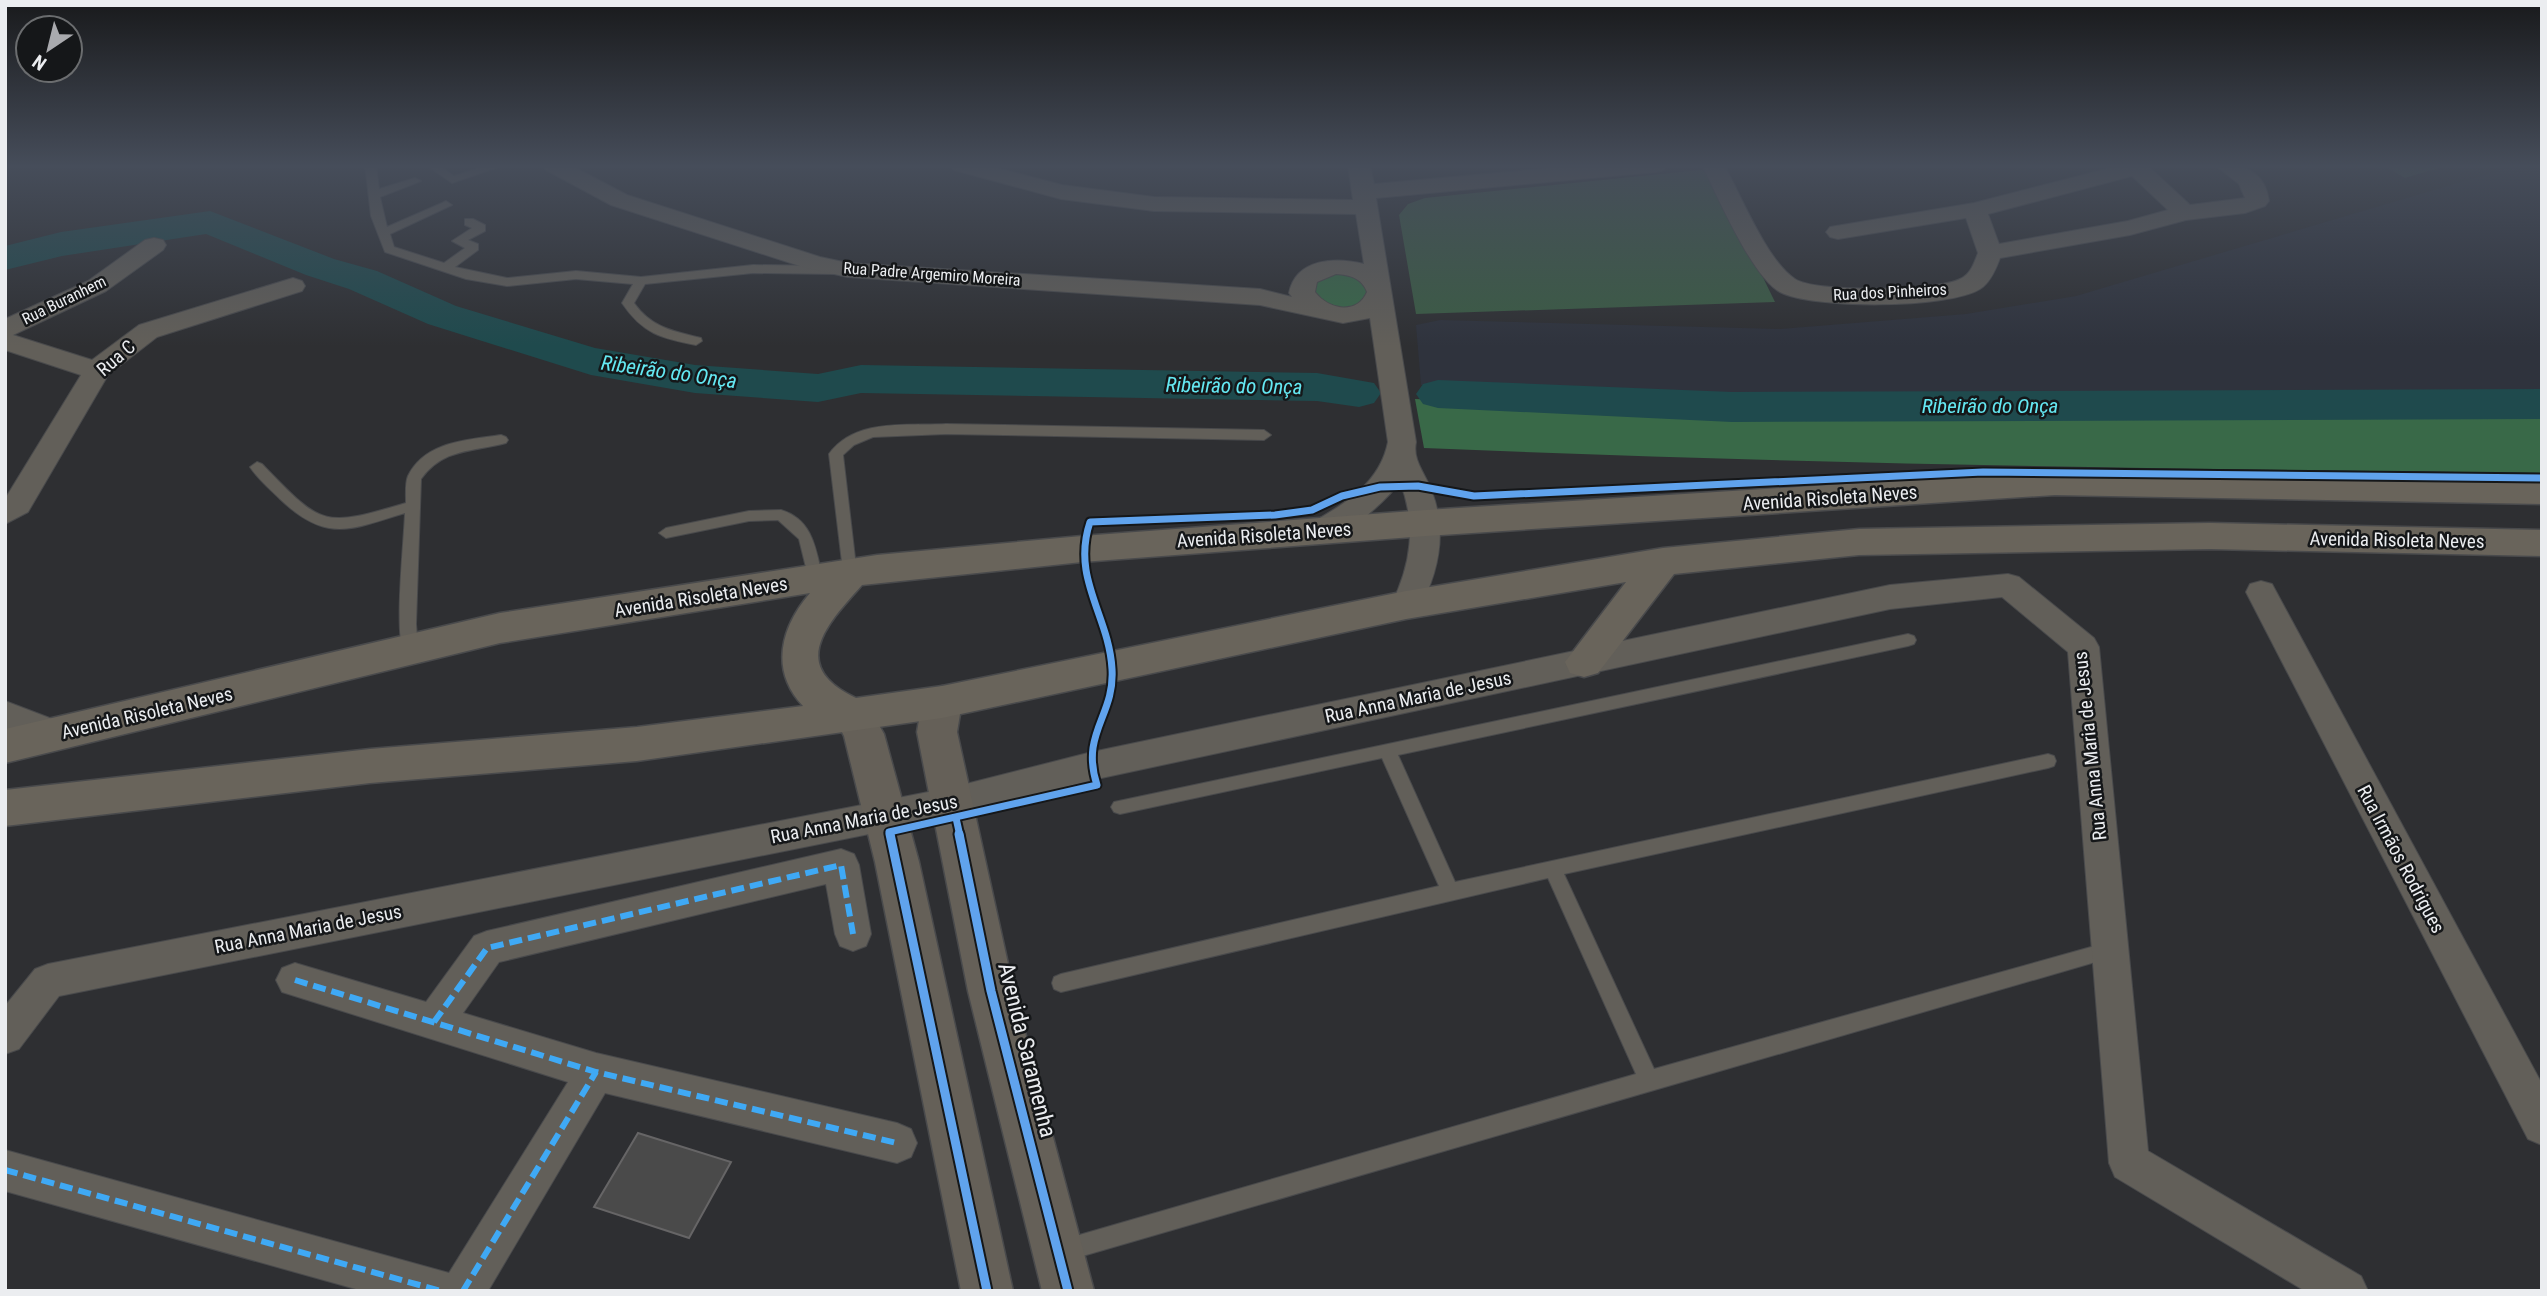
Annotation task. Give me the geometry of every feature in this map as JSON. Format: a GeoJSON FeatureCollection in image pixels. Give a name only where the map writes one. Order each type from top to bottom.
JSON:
{"type":"FeatureCollection","features":[{"type":"Feature","properties":{"kind":"highway","name":"Avenida Risoleta Neves"},"geometry":{"type":"LineString","coordinates":[[5,747],[500,628],[877,569],[1150,542],[2055,484],[2542,492]]}},
{"type":"Feature","properties":{"kind":"highway","name":"Avenida Risoleta Neves"},"geometry":{"type":"LineString","coordinates":[[5,808],[370,766],[637,744],[942,702],[1406,605],[1663,562],[1859,542],[2210,536],[2542,542]]}},
{"type":"Feature","properties":{"kind":"highway"},"geometry":{"type":"LineString","coordinates":[[1584,662],[1663,562]]}},
{"type":"Feature","properties":{"kind":"highway"},"geometry":{"type":"LineString","coordinates":[[832,578],[800,639],[800,661],[806,680],[814,693],[853,715]]}},
{"type":"Feature","properties":{"kind":"main road","name":"Avenida Saramenha"},"geometry":{"type":"LineString","coordinates":[[942,702],[937,732],[954,802],[991,991],[1063,1271]]}},
{"type":"Feature","properties":{"kind":"main road"},"geometry":{"type":"LineString","coordinates":[[853,715],[864,734],[885,815],[987,1291]]}},
{"type":"Feature","properties":{"kind":"street","name":"Rua Padre Argemiro Moreira"},"geometry":{"type":"LineString","coordinates":[[698,225],[815,263],[848,270],[1260,297],[1322,312]]}},
{"type":"Feature","properties":{"kind":"street"},"geometry":{"type":"LineString","coordinates":[[1359,225],[1348,254],[1307,278],[1302,293],[1305,301],[1364,338],[1392,374]]}},
{"type":"Feature","properties":{"kind":"street"},"geometry":{"type":"LineString","coordinates":[[1369,225],[1402,450],[1415,478],[1426,523],[1424,564],[1418,584],[1406,605]]}},
{"type":"Feature","properties":{"kind":"street","name":"Rua dos Pinheiros"},"geometry":{"type":"LineString","coordinates":[[1746,225],[1771,270],[1786,286],[1810,294],[1848,297],[1940,291],[1970,285],[1981,274],[1990,253]]}},
{"type":"Feature","properties":{"kind":"street"},"geometry":{"type":"LineString","coordinates":[[1838,232],[1879,225]]}},
{"type":"Feature","properties":{"kind":"street"},"geometry":{"type":"LineString","coordinates":[[1980,225],[1990,253],[2139,225]]}},
{"type":"Feature","properties":{"kind":"street","name":"Rua Buranhem"},"geometry":{"type":"LineString","coordinates":[[5,329],[97,286],[154,245]]}},
{"type":"Feature","properties":{"kind":"street"},"geometry":{"type":"LineString","coordinates":[[1320,270],[1348,267],[1359,270],[1369,274],[1379,292]]}},
{"type":"Feature","properties":{"kind":"street","name":"Rua Padre Argemiro Moreira"},"geometry":{"type":"LineString","coordinates":[[1203,293],[1320,270]]}},
{"type":"Feature","properties":{"kind":"street","name":"Rua C"},"geometry":{"type":"LineString","coordinates":[[5,514],[18,505],[97,371],[148,331],[293,286]]}},
{"type":"Feature","properties":{"kind":"street"},"geometry":{"type":"LineString","coordinates":[[1322,312],[1346,315],[1358,313],[1368,309],[1379,292]]}},
{"type":"Feature","properties":{"kind":"street","name":"Rua Buranhem"},"geometry":{"type":"LineString","coordinates":[[5,341],[97,371]]}},
{"type":"Feature","properties":{"kind":"street"},"geometry":{"type":"LineString","coordinates":[[1321,531],[1368,500],[1388,479],[1402,450]]}},
{"type":"Feature","properties":{"kind":"street","name":"Rua Anna Maria de Jesus"},"geometry":{"type":"LineString","coordinates":[[5,1036],[48,981],[954,802],[1092,766],[1890,597],[2008,584],[2083,647],[2129,1163],[2346,1291]]}},
{"type":"Feature","properties":{"kind":"street","name":"Rua Irmãos Rodrigues"},"geometry":{"type":"LineString","coordinates":[[2261,592],[2542,1125]]}},
{"type":"Feature","properties":{"kind":"street"},"geometry":{"type":"LineString","coordinates":[[5,714],[56,735]]}},
{"type":"Feature","properties":{"kind":"street"},"geometry":{"type":"LineString","coordinates":[[433,1022],[486,948],[841,865],[853,934]]}},
{"type":"Feature","properties":{"kind":"street"},"geometry":{"type":"LineString","coordinates":[[295,981],[596,1072],[897,1143]]}},
{"type":"Feature","properties":{"kind":"street"},"geometry":{"type":"LineString","coordinates":[[463,1291],[596,1072]]}},
{"type":"Feature","properties":{"kind":"street"},"geometry":{"type":"LineString","coordinates":[[5,1170],[441,1291]]}},
{"type":"Feature","properties":{"kind":"lane"},"geometry":{"type":"LineString","coordinates":[[381,225],[389,249],[470,276],[507,282],[576,275],[641,281],[753,269],[848,270]]}},
{"type":"Feature","properties":{"kind":"lane"},"geometry":{"type":"LineString","coordinates":[[383,233],[400,225]]}},
{"type":"Feature","properties":{"kind":"lane"},"geometry":{"type":"LineString","coordinates":[[446,268],[474,247],[458,241],[481,228],[476,225]]}},
{"type":"Feature","properties":{"kind":"lane"},"geometry":{"type":"LineString","coordinates":[[641,281],[628,303],[636,315],[654,332],[696,341]]}},
{"type":"Feature","properties":{"kind":"lane"},"geometry":{"type":"LineString","coordinates":[[832,578],[836,454],[849,442],[871,432],[946,429],[1264,435]]}},
{"type":"Feature","properties":{"kind":"lane"},"geometry":{"type":"LineString","coordinates":[[410,650],[408,624],[414,478],[424,462],[437,452],[501,440]]}},
{"type":"Feature","properties":{"kind":"lane"},"geometry":{"type":"LineString","coordinates":[[257,467],[300,513],[324,525],[341,527],[413,506]]}},
{"type":"Feature","properties":{"kind":"lane"},"geometry":{"type":"LineString","coordinates":[[666,533],[748,516],[781,516],[797,526],[832,578]]}},
{"type":"Feature","properties":{"kind":"lane"},"geometry":{"type":"LineString","coordinates":[[1120,807],[1908,640]]}},
{"type":"Feature","properties":{"kind":"lane"},"geometry":{"type":"LineString","coordinates":[[1387,750],[1450,891]]}},
{"type":"Feature","properties":{"kind":"lane"},"geometry":{"type":"LineString","coordinates":[[1061,982],[1450,891],[2048,761]]}},
{"type":"Feature","properties":{"kind":"lane"},"geometry":{"type":"LineString","coordinates":[[1553,869],[1649,1080]]}},
{"type":"Feature","properties":{"kind":"lane"},"geometry":{"type":"LineString","coordinates":[[1063,1271],[1649,1080],[2109,950]]}},
{"type":"Feature","properties":{"kind":"shaded area"},"geometry":{"type":"Polygon","coordinates":[[[2314,225],[2542,225],[2542,394],[1678,392],[1421,385],[1416,325],[1440,320],[1780,329],[1966,314],[2076,296],[2314,225]]]}},
{"type":"Feature","properties":{"kind":"green space"},"geometry":{"type":"Polygon","coordinates":[[[1401,225],[1738,225],[1775,302],[1416,314],[1401,225]]]}},
{"type":"Feature","properties":{"kind":"green space"},"geometry":{"type":"Polygon","coordinates":[[[1325,273],[1356,274],[1373,296],[1346,311],[1313,302],[1314,280],[1325,273]]]}},
{"type":"Feature","properties":{"kind":"green space"},"geometry":{"type":"Polygon","coordinates":[[[1415,399],[1644,408],[2542,412],[2542,473],[1843,462],[1424,448],[1415,399]]]}},
{"type":"Feature","properties":{"kind":"building"},"geometry":{"type":"Polygon","coordinates":[[[638,1133],[731,1162],[689,1238],[594,1207],[638,1133]]]}},
{"type":"Feature","properties":{"kind":"waterway","name":"Ribeirão do Onça"},"geometry":{"type":"LineString","coordinates":[[5,258],[61,244],[186,225]]}},
{"type":"Feature","properties":{"kind":"waterway","name":"Ribeirão do Onça"},"geometry":{"type":"LineString","coordinates":[[219,225],[320,267],[363,280],[442,315],[591,361],[695,379],[818,388],[861,379],[1317,387],[1359,393]]}},
{"type":"Feature","properties":{"kind":"waterway","name":"Ribeirão do Onça"},"geometry":{"type":"LineString","coordinates":[[1438,394],[1732,407],[2542,404]]}},
{"type":"Feature","properties":{"kind":"marked path"},"geometry":{"type":"LineString","coordinates":[[434,1022],[487,948],[841,865],[853,934]]}},
{"type":"Feature","properties":{"kind":"marked path"},"geometry":{"type":"LineString","coordinates":[[295,980],[596,1072],[897,1143]]}},
{"type":"Feature","properties":{"kind":"marked path"},"geometry":{"type":"LineString","coordinates":[[463,1291],[596,1072]]}},
{"type":"Feature","properties":{"kind":"marked path"},"geometry":{"type":"LineString","coordinates":[[5,1170],[441,1291]]}},
{"type":"Feature","properties":{"kind":"cycle path"},"geometry":{"type":"LineString","coordinates":[[987,1291],[889,832],[1097,785],[1091,765],[1091,753],[1111,690],[1112,666],[1109,648],[1090,594],[1083,557],[1084,540],[1090,522],[1275,515],[1312,510],[1342,496],[1380,487],[1418,486],[1474,496],[1983,472],[2542,478]]}},
{"type":"Feature","properties":{"kind":"cycle path"},"geometry":{"type":"LineString","coordinates":[[956,818],[991,991],[1068,1291]]}}]}
